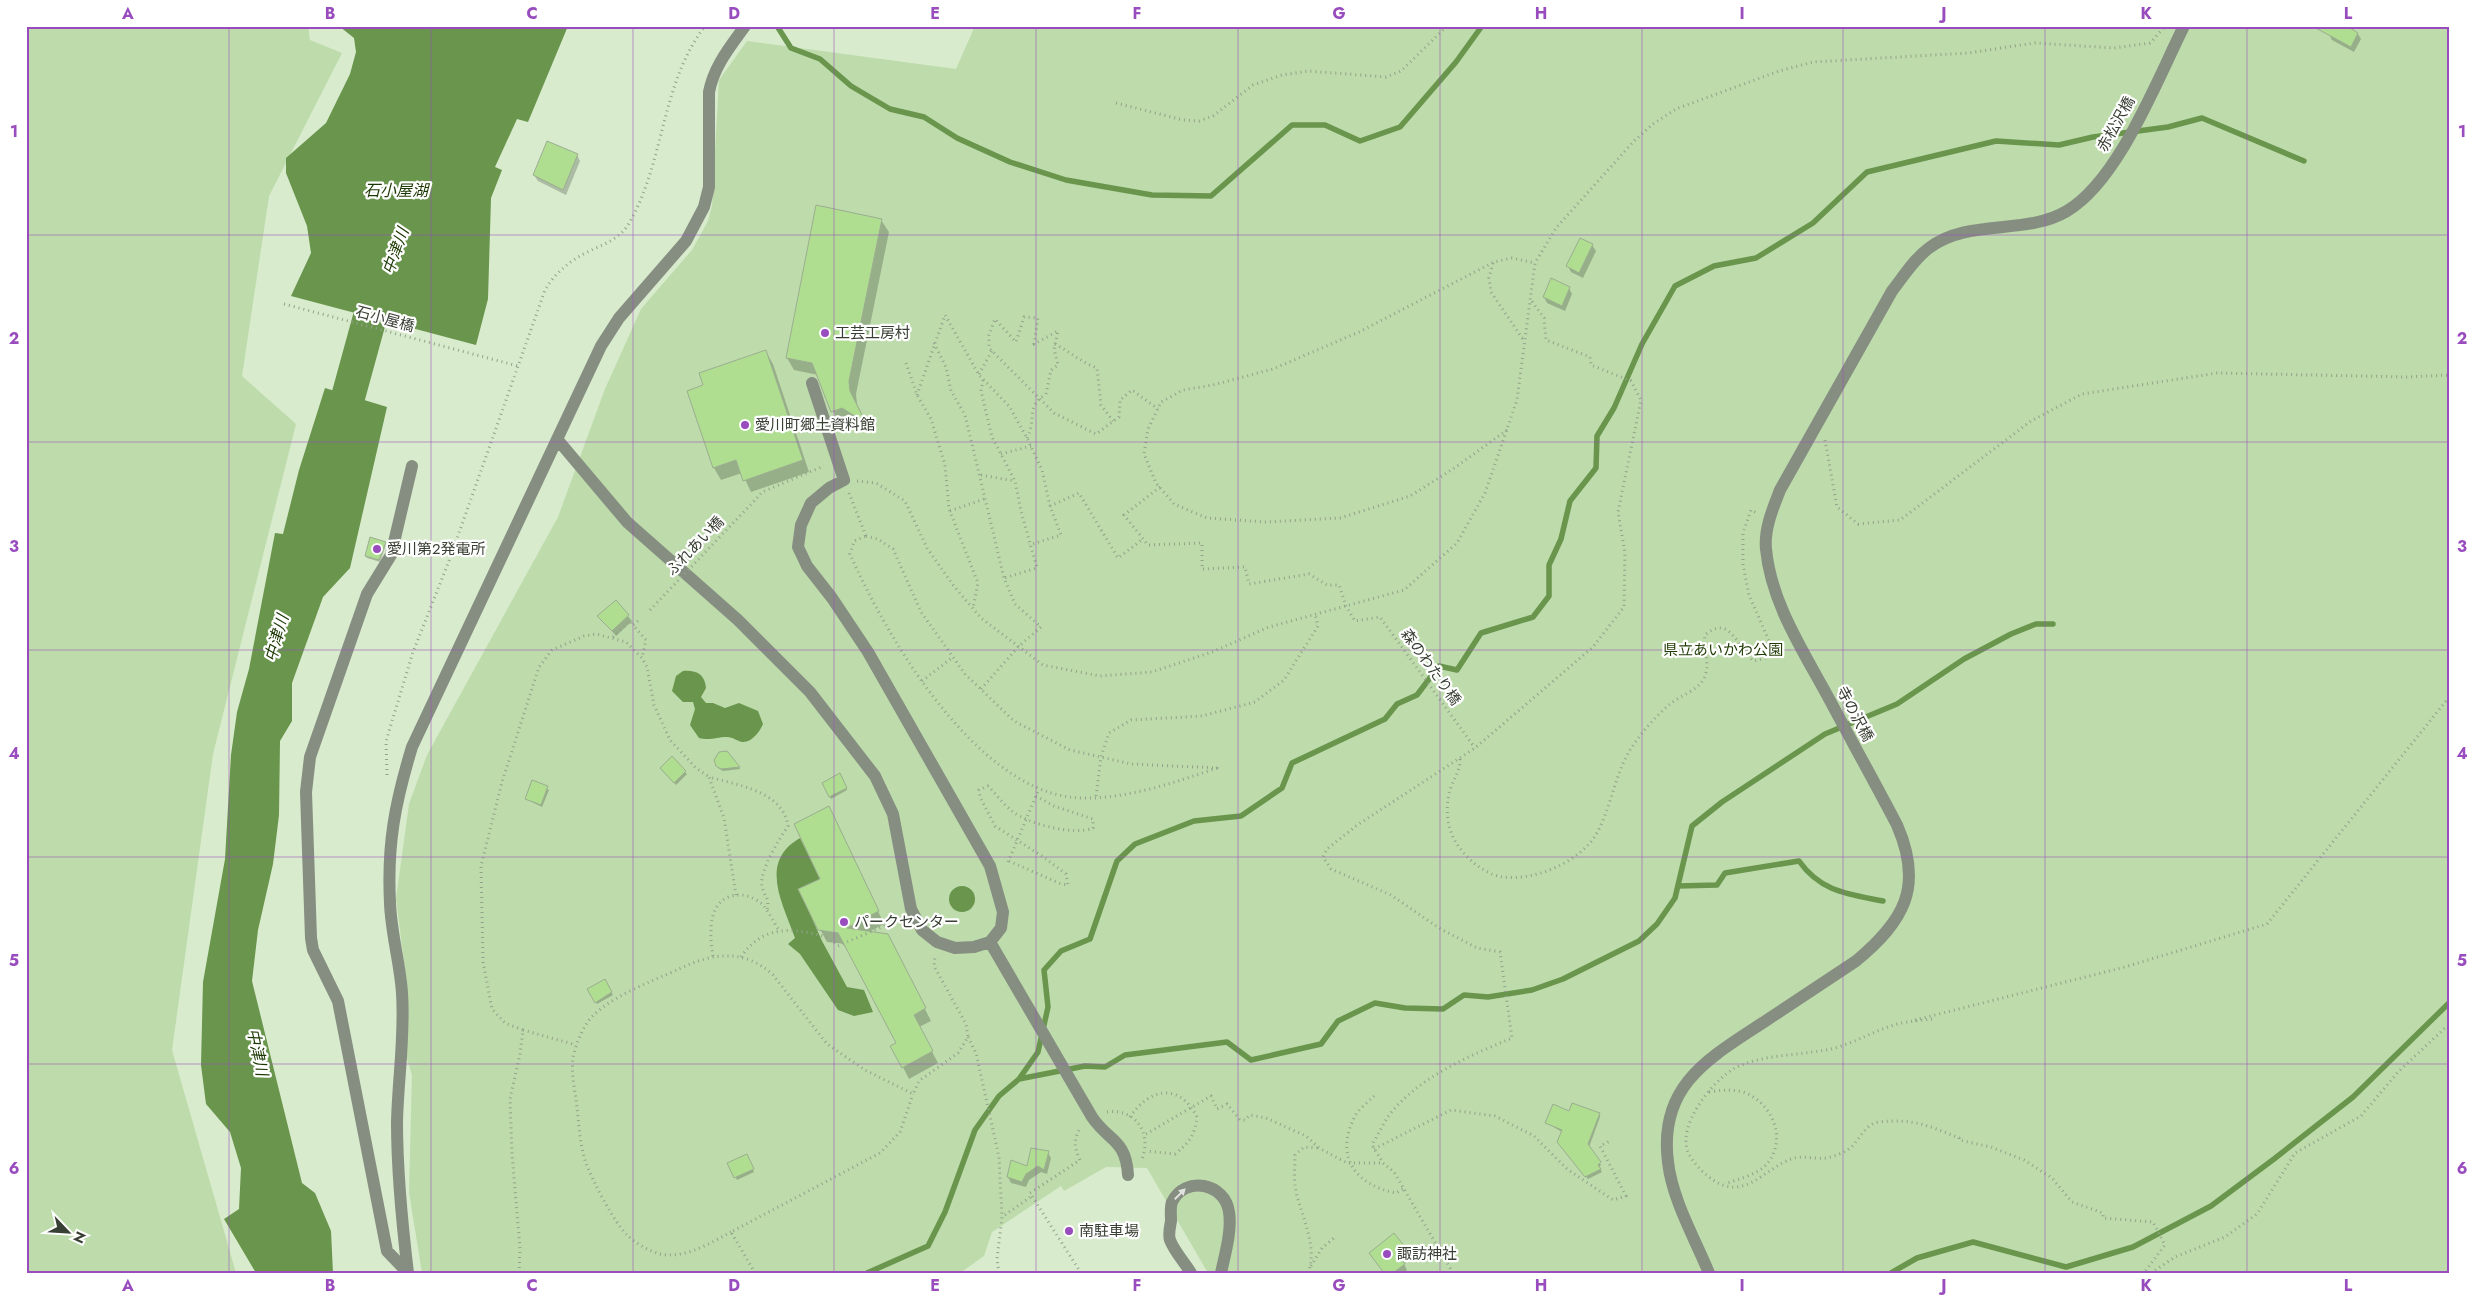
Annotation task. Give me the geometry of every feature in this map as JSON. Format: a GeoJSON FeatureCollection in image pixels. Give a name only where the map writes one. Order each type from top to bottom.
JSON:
{"type":"FeatureCollection","features":[{"type":"Feature","properties":{"kind":"street"},"geometry":{"type":"LineString","coordinates":[[408,1273],[400,1208],[397,1122],[402,1032],[402,993],[390,905],[389,851],[396,799],[412,747],[601,346],[619,318],[686,241],[704,208],[709,187],[709,92],[711,80],[717,66],[745,26]]}},
{"type":"Feature","properties":{"kind":"street","name":"赤松沢橋"},"geometry":{"type":"LineString","coordinates":[[1821,415],[1892,291],[1928,248],[1954,236],[2044,221],[2066,211],[2079,202],[2103,178],[2123,149],[2184,26]]}},
{"type":"Feature","properties":{"kind":"street"},"geometry":{"type":"LineString","coordinates":[[557,439],[627,522],[738,620],[810,692],[875,776],[894,814],[911,909],[922,930],[937,942],[954,948],[974,947],[990,942],[1002,928],[1003,912],[990,866],[868,652],[808,566],[798,548],[801,525],[811,503],[829,488],[844,480],[812,383]]}},
{"type":"Feature","properties":{"kind":"street","name":"寺の沢橋"},"geometry":{"type":"LineString","coordinates":[[1709,1273],[1672,1185],[1668,1163],[1666,1142],[1670,1114],[1681,1090],[1697,1069],[1722,1050],[1856,961],[1888,932],[1896,921],[1907,893],[1909,865],[1903,838],[1802,650],[1778,600],[1770,573],[1766,546],[1770,518],[1780,490],[1821,415]]}},
{"type":"Feature","properties":{"kind":"street"},"geometry":{"type":"LineString","coordinates":[[408,1273],[387,1252],[338,1000],[313,950],[306,792],[310,757],[367,594],[391,555],[412,466]]}},
{"type":"Feature","properties":{"kind":"street"},"geometry":{"type":"LineString","coordinates":[[990,942],[1092,1117],[1104,1132],[1122,1148],[1127,1162],[1128,1175]]}},
{"type":"Feature","properties":{"kind":"street"},"geometry":{"type":"LineString","coordinates":[[1191,1273],[1170,1239],[1172,1202],[1182,1189],[1193,1186],[1204,1186],[1219,1191],[1226,1201],[1230,1212],[1221,1273]]}},
{"type":"Feature","properties":{"kind":"path"},"geometry":{"type":"LineString","coordinates":[[396,799],[386,779],[386,741],[413,652],[449,561],[550,282],[565,266],[613,239],[628,225],[649,179],[679,70],[705,26]]}},
{"type":"Feature","properties":{"kind":"path"},"geometry":{"type":"LineString","coordinates":[[1116,103],[1183,120],[1199,121],[1212,116],[1253,85],[1282,75],[1308,71],[1386,77],[1401,72],[1447,26]]}},
{"type":"Feature","properties":{"kind":"path"},"geometry":{"type":"LineString","coordinates":[[866,536],[844,480],[876,483],[904,501],[927,548],[953,585],[981,618],[1018,647],[1042,665],[1100,676],[1152,672],[1212,652],[1269,627],[1404,590],[1457,543],[1486,493],[1517,400],[1535,263],[1556,228],[1634,141],[1653,124],[1684,106],[1779,71],[1814,62],[1968,53],[2034,43],[2114,48],[2150,43],[2165,26]]}},
{"type":"Feature","properties":{"kind":"path"},"geometry":{"type":"LineString","coordinates":[[1507,430],[1453,469],[1410,496],[1340,518],[1266,522],[1207,518],[1174,504],[1160,487],[1144,454],[1148,429],[1160,402],[1183,390],[1213,385],[1273,369],[1358,332],[1494,262],[1512,258],[1535,263]]}},
{"type":"Feature","properties":{"kind":"path"},"geometry":{"type":"LineString","coordinates":[[1494,262],[1489,278],[1491,292],[1522,338],[1526,340]]}},
{"type":"Feature","properties":{"kind":"path"},"geometry":{"type":"LineString","coordinates":[[1453,1273],[1394,1172],[1383,1163],[1372,1145],[1388,1117],[1420,1085],[1478,1052],[1512,1038],[1500,952],[1478,948],[1439,928],[1391,895],[1331,869],[1323,857],[1327,849],[1356,826],[1475,748],[1592,647],[1624,606],[1624,554],[1618,512],[1641,400],[1631,380],[1591,364],[1590,357],[1546,340],[1544,318],[1531,299]]}},
{"type":"Feature","properties":{"kind":"path","name":"石小屋橋"},"geometry":{"type":"LineString","coordinates":[[284,304],[518,366]]}},
{"type":"Feature","properties":{"kind":"path"},"geometry":{"type":"LineString","coordinates":[[917,395],[945,315],[979,375],[1009,406],[1042,470],[1050,506],[1061,535],[1029,544]]}},
{"type":"Feature","properties":{"kind":"path"},"geometry":{"type":"LineString","coordinates":[[1027,438],[1033,427],[1031,410],[1039,398],[1046,394],[1051,370],[1058,365],[1055,344],[1058,331],[1034,344],[1038,318],[1024,317],[1016,342],[995,318],[989,335],[990,348],[992,351],[1039,398],[1054,413],[1096,434],[1119,417],[1120,400],[1132,390],[1158,408]]}},
{"type":"Feature","properties":{"kind":"path"},"geometry":{"type":"LineString","coordinates":[[934,343],[946,366],[951,391],[965,415],[1004,578],[1015,604],[1041,627],[1018,647],[981,689]]}},
{"type":"Feature","properties":{"kind":"path"},"geometry":{"type":"LineString","coordinates":[[1055,344],[1072,353],[1081,362],[1097,368],[1101,405],[1113,421]]}},
{"type":"Feature","properties":{"kind":"path"},"geometry":{"type":"LineString","coordinates":[[979,375],[992,351]]}},
{"type":"Feature","properties":{"kind":"path"},"geometry":{"type":"LineString","coordinates":[[906,363],[917,395],[931,419],[945,465],[950,512],[978,583],[973,608]]}},
{"type":"Feature","properties":{"kind":"path"},"geometry":{"type":"LineString","coordinates":[[1821,415],[1836,507],[1858,524],[1900,520],[2031,421],[2082,394],[2218,373],[2407,377],[2450,375]]}},
{"type":"Feature","properties":{"kind":"path"},"geometry":{"type":"LineString","coordinates":[[984,380],[981,391],[992,436],[1015,481],[1029,544],[1037,568],[1004,578]]}},
{"type":"Feature","properties":{"kind":"path"},"geometry":{"type":"LineString","coordinates":[[1001,454],[1031,446]]}},
{"type":"Feature","properties":{"kind":"path","name":"ふれあい橋"},"geometry":{"type":"LineString","coordinates":[[650,610],[762,492],[837,460]]}},
{"type":"Feature","properties":{"kind":"path"},"geometry":{"type":"LineString","coordinates":[[980,475],[1015,481]]}},
{"type":"Feature","properties":{"kind":"path"},"geometry":{"type":"LineString","coordinates":[[1160,487],[1124,515],[1148,546],[1202,543],[1202,569],[1245,567],[1249,584],[1309,574],[1327,585],[1339,585],[1346,606]]}},
{"type":"Feature","properties":{"kind":"path"},"geometry":{"type":"LineString","coordinates":[[1050,506],[1079,493],[1118,558],[1143,539]]}},
{"type":"Feature","properties":{"kind":"path"},"geometry":{"type":"LineString","coordinates":[[950,512],[986,498]]}},
{"type":"Feature","properties":{"kind":"path"},"geometry":{"type":"LineString","coordinates":[[1460,758],[1460,770],[1451,788],[1448,805],[1448,824],[1455,845],[1476,865],[1502,877],[1534,875],[1564,863],[1589,844],[1599,827],[1619,770],[1630,750],[1643,732],[1671,704],[1698,686],[1705,678],[1708,665],[1705,634],[1711,630],[1723,628],[1730,631],[1745,655],[1754,661],[1766,658],[1770,643],[1749,595],[1742,548],[1743,533],[1752,510],[1770,518]]}},
{"type":"Feature","properties":{"kind":"path"},"geometry":{"type":"LineString","coordinates":[[866,536],[878,539],[893,549],[921,612],[965,674],[1014,722],[1070,750],[1131,764],[1217,768],[1186,779],[1118,796],[1070,797],[1039,789],[1001,768],[952,721],[922,681],[866,590],[850,554],[854,541],[866,536]]}},
{"type":"Feature","properties":{"kind":"path","name":"森のわたり橋"},"geometry":{"type":"LineString","coordinates":[[1346,606],[1355,621],[1380,617],[1475,748]]}},
{"type":"Feature","properties":{"kind":"path"},"geometry":{"type":"LineString","coordinates":[[1096,796],[1101,757],[1109,733],[1131,720],[1202,716],[1255,702],[1284,680],[1318,626],[1315,614]]}},
{"type":"Feature","properties":{"kind":"path"},"geometry":{"type":"LineString","coordinates":[[613,637],[630,621],[646,640],[642,658]]}},
{"type":"Feature","properties":{"kind":"path"},"geometry":{"type":"LineString","coordinates":[[634,625],[638,621]]}},
{"type":"Feature","properties":{"kind":"path"},"geometry":{"type":"LineString","coordinates":[[576,1045],[523,1030],[505,1022],[492,1009],[482,962],[481,866],[502,782],[539,667],[552,650],[570,641],[596,634],[626,642],[642,658],[647,667],[654,705],[670,740],[696,768],[709,777],[755,790],[770,798],[781,808],[788,820],[788,826],[777,841],[762,879],[762,887],[769,901],[767,911]]}},
{"type":"Feature","properties":{"kind":"path"},"geometry":{"type":"LineString","coordinates":[[922,681],[953,657]]}},
{"type":"Feature","properties":{"kind":"path"},"geometry":{"type":"LineString","coordinates":[[2144,1273],[2165,1245],[2153,1222],[2103,1218],[2103,1213],[2072,1202],[2052,1178],[2024,1160],[1991,1147],[1959,1140],[1959,1138],[1923,1123],[1877,1122],[1867,1128],[1848,1150],[1826,1158],[1792,1158],[1754,1183],[1734,1187],[1715,1181],[1702,1171],[1688,1151],[1686,1133],[1696,1110],[1716,1081],[1735,1068],[1756,1061],[1833,1048],[1862,1039],[1895,1024],[2125,967],[2267,924],[2450,696]]}},
{"type":"Feature","properties":{"kind":"path"},"geometry":{"type":"LineString","coordinates":[[709,777],[724,818],[736,895]]}},
{"type":"Feature","properties":{"kind":"path"},"geometry":{"type":"LineString","coordinates":[[990,866],[1009,862],[1060,884],[1068,884],[1066,874],[995,826],[980,798],[979,790],[988,786],[1013,812],[1026,819],[1065,831],[1086,831],[1093,828],[1093,819],[1054,806],[1036,796]]}},
{"type":"Feature","properties":{"kind":"path"},"geometry":{"type":"LineString","coordinates":[[1009,862],[1039,789]]}},
{"type":"Feature","properties":{"kind":"path"},"geometry":{"type":"LineString","coordinates":[[713,956],[711,922],[714,910],[722,900],[736,895],[754,898],[767,911],[779,930]]}},
{"type":"Feature","properties":{"kind":"path"},"geometry":{"type":"LineString","coordinates":[[741,957],[748,947],[758,939],[779,930],[792,929],[820,935],[832,939],[838,946],[901,919],[911,909]]}},
{"type":"Feature","properties":{"kind":"path"},"geometry":{"type":"LineString","coordinates":[[937,942],[934,966],[966,1024],[968,1037],[976,1053],[999,1157],[1002,1217],[997,1259],[999,1273]]}},
{"type":"Feature","properties":{"kind":"path"},"geometry":{"type":"LineString","coordinates":[[913,1094],[865,1070],[827,1044],[773,976],[764,967],[741,957],[713,956],[691,963],[606,1006],[586,1025],[576,1045],[572,1069],[586,1162],[620,1226],[628,1236],[640,1245],[660,1254],[686,1253],[702,1248],[880,1153],[900,1132],[919,1081],[929,1071],[958,1052],[968,1037]]}},
{"type":"Feature","properties":{"kind":"path"},"geometry":{"type":"LineString","coordinates":[[1895,1024],[1932,1019]]}},
{"type":"Feature","properties":{"kind":"path"},"geometry":{"type":"LineString","coordinates":[[2151,1273],[2175,1258],[2224,1238],[2257,1214],[2295,1153],[2361,1116],[2398,1072],[2445,1028]]}},
{"type":"Feature","properties":{"kind":"path"},"geometry":{"type":"LineString","coordinates":[[519,1273],[520,1248],[512,1154],[510,1099],[523,1030]]}},
{"type":"Feature","properties":{"kind":"path"},"geometry":{"type":"LineString","coordinates":[[1708,1092],[1729,1089],[1745,1093],[1760,1101],[1772,1115],[1777,1132],[1776,1149],[1766,1165],[1750,1175],[1725,1184]]}},
{"type":"Feature","properties":{"kind":"path"},"geometry":{"type":"LineString","coordinates":[[1130,1118],[1147,1098],[1158,1094],[1173,1093],[1183,1097],[1192,1107],[1197,1117],[1196,1130],[1189,1142],[1175,1154],[1146,1151]]}},
{"type":"Feature","properties":{"kind":"path"},"geometry":{"type":"LineString","coordinates":[[1146,1134],[1211,1096],[1217,1109],[1226,1104],[1240,1120],[1245,1120],[1250,1115],[1266,1118],[1306,1136],[1319,1148],[1350,1163],[1383,1163]]}},
{"type":"Feature","properties":{"kind":"path"},"geometry":{"type":"LineString","coordinates":[[1374,1096],[1356,1115],[1350,1129],[1346,1152],[1350,1163],[1368,1184],[1381,1190],[1396,1193],[1403,1189]]}},
{"type":"Feature","properties":{"kind":"path"},"geometry":{"type":"LineString","coordinates":[[1374,1149],[1451,1110],[1495,1116],[1534,1136],[1567,1169],[1613,1200],[1626,1196],[1600,1146],[1612,1140]]}},
{"type":"Feature","properties":{"kind":"path"},"geometry":{"type":"LineString","coordinates":[[1081,1273],[1030,1193],[1080,1160],[1075,1148],[1075,1138],[1086,1121],[1092,1117],[1113,1111],[1138,1122],[1146,1134],[1146,1151],[1139,1167]]}},
{"type":"Feature","properties":{"kind":"path"},"geometry":{"type":"LineString","coordinates":[[1311,1266],[1306,1225],[1295,1186],[1295,1155],[1304,1147],[1319,1148]]}},
{"type":"Feature","properties":{"kind":"path"},"geometry":{"type":"LineString","coordinates":[[1002,1217],[1032,1196]]}},
{"type":"Feature","properties":{"kind":"path"},"geometry":{"type":"LineString","coordinates":[[731,1232],[755,1273]]}},
{"type":"Feature","properties":{"kind":"path"},"geometry":{"type":"LineString","coordinates":[[1308,1273],[1322,1248],[1334,1238]]}},
{"type":"Feature","properties":{"kind":"green space"},"geometry":{"type":"Polygon","coordinates":[[[26,26],[308,26],[310,40],[342,53],[269,196],[242,376],[296,424],[213,754],[172,1050],[236,1273],[26,1273],[26,26]]]}},
{"type":"Feature","properties":{"kind":"green space","name":"県立あいかわ公園"},"geometry":{"type":"Polygon","coordinates":[[[975,26],[2450,26],[2450,1273],[1208,1273],[1147,1168],[1106,1167],[1064,1191],[1061,1186],[992,1232],[984,1256],[960,1273],[422,1273],[409,1192],[412,1075],[406,1056],[407,985],[396,899],[409,804],[427,755],[558,517],[605,389],[641,309],[692,250],[708,221],[712,206],[719,80],[747,41],[956,69],[975,26]]]}},
{"type":"Feature","properties":{"kind":"water","name":"石小屋湖"},"geometry":{"type":"Polygon","coordinates":[[[339,26],[568,26],[528,122],[517,119],[495,167],[502,170],[491,198],[488,299],[476,345],[291,296],[311,253],[307,226],[286,173],[286,158],[326,123],[350,74],[356,52],[354,38],[339,26]]]}},
{"type":"Feature","properties":{"kind":"water"},"geometry":{"type":"Polygon","coordinates":[[[325,388],[387,407],[350,568],[323,597],[292,683],[292,721],[280,741],[279,815],[273,864],[258,930],[252,981],[302,1183],[315,1193],[331,1231],[333,1273],[256,1273],[224,1219],[239,1209],[241,1168],[230,1132],[206,1104],[201,1065],[203,982],[225,859],[231,755],[237,712],[249,669],[275,533],[283,534],[299,470],[325,388]]]}},
{"type":"Feature","properties":{"kind":"water"},"geometry":{"type":"Polygon","coordinates":[[[683,671],[696,672],[702,676],[706,688],[701,697],[706,703],[713,703],[725,708],[739,703],[758,711],[763,724],[760,730],[746,742],[729,737],[699,738],[690,725],[695,709],[693,702],[683,702],[672,691],[676,676],[683,671]]]}},
{"type":"Feature","properties":{"kind":"water"},"geometry":{"type":"Polygon","coordinates":[[[800,838],[820,879],[799,889],[822,941],[847,987],[864,990],[873,1012],[854,1016],[838,1010],[800,954],[788,944],[795,938],[780,898],[777,871],[780,859],[787,848],[800,838]]]}},
{"type":"Feature","properties":{"kind":"water"},"geometry":{"type":"Polygon","coordinates":[[[962,886],[971,890],[975,899],[971,908],[962,912],[953,908],[949,899],[953,890],[962,886]]]}},
{"type":"Feature","properties":{"kind":"building"},"geometry":{"type":"Polygon","coordinates":[[[2312,26],[2347,26],[2358,33],[2351,47],[2312,26]]]}},
{"type":"Feature","properties":{"kind":"building"},"geometry":{"type":"Polygon","coordinates":[[[547,141],[578,154],[563,190],[533,175],[547,141]]]}},
{"type":"Feature","properties":{"kind":"building","name":"工芸工房村"},"geometry":{"type":"Polygon","coordinates":[[[816,205],[882,219],[849,381],[850,391],[866,423],[842,408],[831,412],[812,363],[786,358],[816,205]]]}},
{"type":"Feature","properties":{"kind":"building"},"geometry":{"type":"Polygon","coordinates":[[[1580,238],[1593,244],[1579,273],[1566,266],[1580,238]]]}},
{"type":"Feature","properties":{"kind":"building"},"geometry":{"type":"Polygon","coordinates":[[[1551,278],[1570,287],[1562,306],[1543,297],[1551,278]]]}},
{"type":"Feature","properties":{"kind":"building","name":"愛川町郷土資料館"},"geometry":{"type":"Polygon","coordinates":[[[766,350],[803,460],[743,481],[736,460],[713,468],[687,391],[703,385],[699,373],[766,350]]]}},
{"type":"Feature","properties":{"kind":"building","name":"愛川第2発電所"},"geometry":{"type":"Polygon","coordinates":[[[370,537],[386,542],[379,560],[365,556],[370,537]]]}},
{"type":"Feature","properties":{"kind":"building"},"geometry":{"type":"Polygon","coordinates":[[[616,600],[629,615],[612,631],[597,616],[616,600]]]}},
{"type":"Feature","properties":{"kind":"building"},"geometry":{"type":"Polygon","coordinates":[[[727,751],[740,767],[721,769],[716,766],[714,760],[719,752],[727,751]]]}},
{"type":"Feature","properties":{"kind":"building"},"geometry":{"type":"Polygon","coordinates":[[[672,756],[686,771],[674,783],[660,768],[672,756]]]}},
{"type":"Feature","properties":{"kind":"building"},"geometry":{"type":"Polygon","coordinates":[[[840,773],[847,788],[829,797],[822,783],[840,773]]]}},
{"type":"Feature","properties":{"kind":"building"},"geometry":{"type":"Polygon","coordinates":[[[532,780],[548,786],[541,805],[525,799],[532,780]]]}},
{"type":"Feature","properties":{"kind":"building","name":"パークセンター"},"geometry":{"type":"Polygon","coordinates":[[[829,806],[879,911],[847,928],[888,934],[926,1008],[914,1015],[933,1051],[902,1068],[890,1046],[896,1043],[838,933],[818,930],[798,889],[820,879],[794,824],[829,806]]]}},
{"type":"Feature","properties":{"kind":"building"},"geometry":{"type":"Polygon","coordinates":[[[605,979],[612,992],[595,1003],[587,989],[605,979]]]}},
{"type":"Feature","properties":{"kind":"building"},"geometry":{"type":"Polygon","coordinates":[[[1572,1103],[1600,1113],[1588,1144],[1601,1162],[1598,1165],[1601,1169],[1585,1177],[1557,1142],[1562,1130],[1545,1123],[1553,1104],[1569,1111],[1572,1103]]]}},
{"type":"Feature","properties":{"kind":"building"},"geometry":{"type":"Polygon","coordinates":[[[1031,1148],[1049,1151],[1044,1170],[1038,1166],[1026,1174],[1022,1182],[1007,1177],[1011,1160],[1027,1166],[1031,1148]]]}},
{"type":"Feature","properties":{"kind":"building"},"geometry":{"type":"Polygon","coordinates":[[[747,1154],[754,1169],[734,1178],[727,1163],[747,1154]]]}},
{"type":"Feature","properties":{"kind":"building"},"geometry":{"type":"Polygon","coordinates":[[[1394,1233],[1409,1252],[1401,1258],[1405,1264],[1393,1273],[1384,1273],[1369,1253],[1394,1233]]]}},
{"type":"Feature","properties":{"kind":"waterway"},"geometry":{"type":"LineString","coordinates":[[777,26],[791,48],[820,59],[851,86],[890,109],[924,117],[957,138],[1010,162],[1066,180],[1152,195],[1211,196],[1292,125],[1325,125],[1360,141],[1400,127],[1456,62],[1482,26]]}},
{"type":"Feature","properties":{"kind":"waterway"},"geometry":{"type":"LineString","coordinates":[[867,1273],[928,1246],[945,1212],[975,1130],[999,1096],[1019,1079],[1038,1052],[1048,1007],[1044,970],[1061,951],[1090,939],[1117,861],[1135,844],[1194,821],[1241,816],[1282,788],[1292,763],[1385,719],[1397,704],[1417,695],[1439,666],[1457,670],[1481,633],[1533,617],[1549,596],[1549,565],[1561,539],[1570,501],[1596,468],[1597,436],[1614,408],[1642,344],[1675,286],[1714,266],[1756,258],[1813,223],[1867,172],[1996,141],[2059,145],[2093,137],[2168,127],[2202,118],[2304,161]]}},
{"type":"Feature","properties":{"kind":"waterway","name":"中津川"},"geometry":{"type":"LineString","coordinates":[[336,441],[370,317],[387,274]]}},
{"type":"Feature","properties":{"kind":"waterway"},"geometry":{"type":"LineString","coordinates":[[1019,1079],[1085,1066],[1105,1067],[1125,1055],[1227,1042],[1251,1060],[1321,1044],[1338,1021],[1375,1003],[1405,1008],[1443,1009],[1464,995],[1488,997],[1532,990],[1563,979],[1639,941],[1657,924],[1675,898],[1692,826],[1722,802],[1825,734],[1897,704],[1964,659],[2011,634],[2036,624],[2053,624]]}},
{"type":"Feature","properties":{"kind":"waterway"},"geometry":{"type":"LineString","coordinates":[[1678,886],[1717,885],[1725,873],[1799,861],[1816,879],[1836,890],[1883,901]]}},
{"type":"Feature","properties":{"kind":"waterway"},"geometry":{"type":"LineString","coordinates":[[1891,1273],[1917,1258],[1973,1242],[2066,1267],[2133,1247],[2211,1206],[2274,1159],[2353,1097],[2450,1002]]}},
{"type":"Feature","properties":{"kind":"place","name":"工芸工房村"},"geometry":{"type":"Point","coordinates":[825,333]}},
{"type":"Feature","properties":{"kind":"place","name":"愛川町郷土資料館"},"geometry":{"type":"Point","coordinates":[745,425]}},
{"type":"Feature","properties":{"kind":"place","name":"愛川第2発電所"},"geometry":{"type":"Point","coordinates":[377,549]}},
{"type":"Feature","properties":{"kind":"place","name":"パークセンター"},"geometry":{"type":"Point","coordinates":[844,922]}},
{"type":"Feature","properties":{"kind":"place","name":"南駐車場"},"geometry":{"type":"Point","coordinates":[1069,1231]}},
{"type":"Feature","properties":{"kind":"place","name":"諏訪神社"},"geometry":{"type":"Point","coordinates":[1387,1254]}}]}
